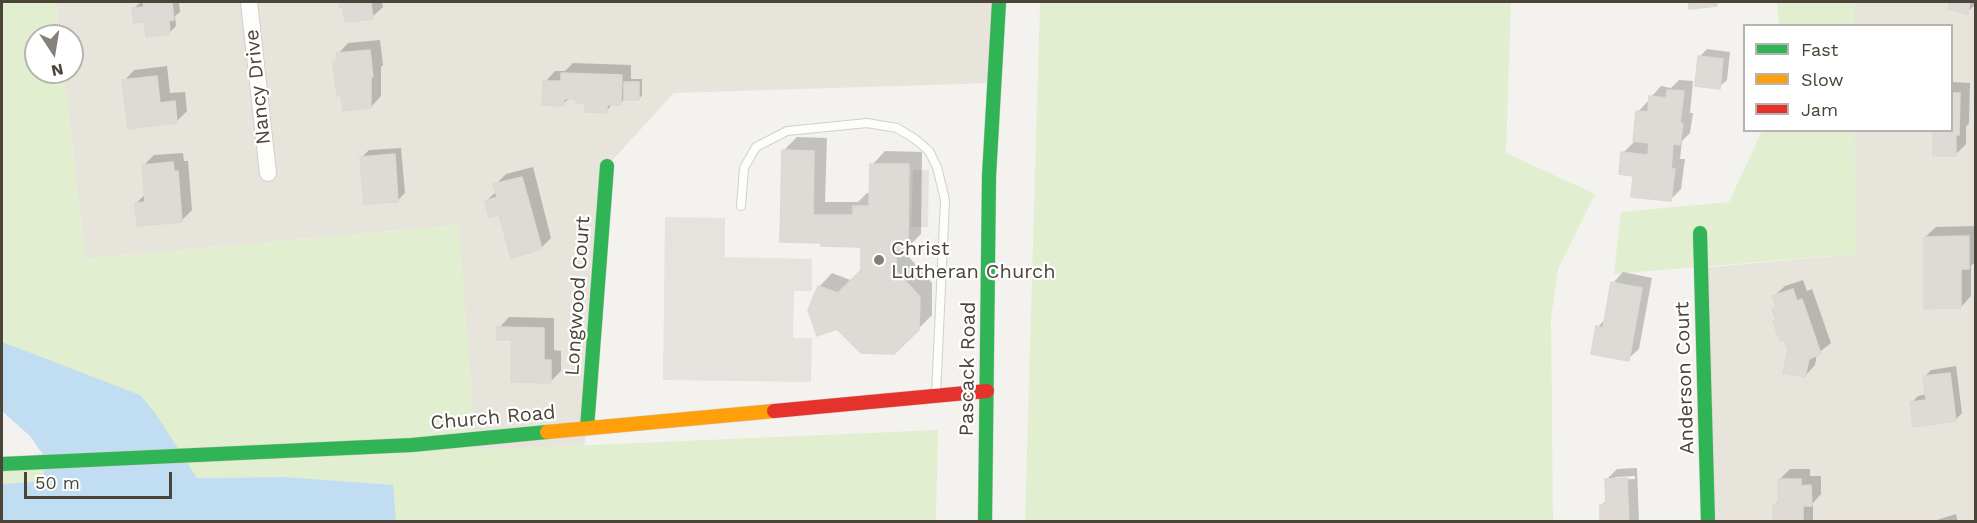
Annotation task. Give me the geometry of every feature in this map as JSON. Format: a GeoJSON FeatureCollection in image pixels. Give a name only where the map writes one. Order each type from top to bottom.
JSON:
{"type":"FeatureCollection","features":[{"type":"Feature","properties":{"kind":"street","name":"Nancy Drive"},"geometry":{"type":"LineString","coordinates":[[249,2],[268,173]]}},
{"type":"Feature","properties":{"kind":"street","name":"Pascack Road"},"geometry":{"type":"LineString","coordinates":[[985,522],[989,176],[999,2]]}},
{"type":"Feature","properties":{"kind":"street","name":"Longwood Court"},"geometry":{"type":"LineString","coordinates":[[588,428],[608,166]]}},
{"type":"Feature","properties":{"kind":"street","name":"Anderson Court"},"geometry":{"type":"LineString","coordinates":[[1700,233],[1708,522]]}},
{"type":"Feature","properties":{"kind":"street","name":"Church Road"},"geometry":{"type":"LineString","coordinates":[[2,464],[412,445],[987,391]]}},
{"type":"Feature","properties":{"kind":"lane"},"geometry":{"type":"LineString","coordinates":[[741,206],[744,168],[756,147],[787,131],[867,123],[897,128],[915,139],[928,151],[937,167],[945,200],[936,395]]}},
{"type":"Feature","properties":{"kind":"shaded area"},"geometry":{"type":"Polygon","coordinates":[[[56,2],[999,2],[993,83],[674,93],[607,166],[584,446],[476,450],[458,225],[85,259],[65,84],[84,84],[84,24],[59,24],[56,2]]]}},
{"type":"Feature","properties":{"kind":"shaded area"},"geometry":{"type":"Polygon","coordinates":[[[1855,2],[1975,2],[1975,521],[1708,521],[1701,268],[1856,254],[1854,132],[1953,132],[1953,24],[1853,24],[1855,2]]]}},
{"type":"Feature","properties":{"kind":"shaded area"},"geometry":{"type":"Polygon","coordinates":[[[913,170],[929,170],[928,227],[911,227],[913,170]]]}},
{"type":"Feature","properties":{"kind":"shaded area"},"geometry":{"type":"Polygon","coordinates":[[[665,217],[725,218],[725,257],[812,259],[812,291],[794,291],[793,338],[812,338],[811,382],[663,380],[665,217]]]}},
{"type":"Feature","properties":{"kind":"green space"},"geometry":{"type":"Polygon","coordinates":[[[2,2],[56,2],[59,24],[24,24],[24,84],[65,84],[85,259],[459,225],[476,450],[938,430],[936,521],[396,522],[392,485],[285,477],[82,479],[2,484],[2,458],[42,454],[30,436],[2,411],[2,2]]]}},
{"type":"Feature","properties":{"kind":"green space"},"geometry":{"type":"Polygon","coordinates":[[[1040,2],[1511,2],[1506,153],[1595,194],[1558,269],[1551,318],[1553,521],[1025,521],[1040,2]]]}},
{"type":"Feature","properties":{"kind":"green space"},"geometry":{"type":"Polygon","coordinates":[[[1777,2],[1855,2],[1853,24],[1779,24],[1777,2]]]}},
{"type":"Feature","properties":{"kind":"green space"},"geometry":{"type":"Polygon","coordinates":[[[1762,132],[1854,132],[1856,254],[1614,274],[1621,212],[1729,202],[1762,132]]]}},
{"type":"Feature","properties":{"kind":"water"},"geometry":{"type":"Polygon","coordinates":[[[2,342],[140,395],[155,413],[197,478],[285,477],[393,485],[396,521],[2,521],[2,484],[44,481],[43,454],[30,436],[2,411],[2,342]]]}},
{"type":"Feature","properties":{"kind":"building"},"geometry":{"type":"Polygon","coordinates":[[[143,2],[172,2],[174,20],[169,21],[170,34],[146,37],[144,22],[134,23],[132,8],[144,7],[143,2]]]}},
{"type":"Feature","properties":{"kind":"building"},"geometry":{"type":"Polygon","coordinates":[[[339,2],[371,2],[373,19],[345,22],[343,7],[339,7],[339,2]]]}},
{"type":"Feature","properties":{"kind":"building"},"geometry":{"type":"Polygon","coordinates":[[[1689,2],[1717,2],[1717,6],[1689,9],[1689,2]]]}},
{"type":"Feature","properties":{"kind":"building"},"geometry":{"type":"Polygon","coordinates":[[[1950,2],[1970,2],[1968,14],[1948,9],[1950,2]]]}},
{"type":"Feature","properties":{"kind":"building"},"geometry":{"type":"Polygon","coordinates":[[[370,50],[373,77],[371,77],[371,108],[343,111],[341,96],[337,96],[333,62],[337,61],[336,53],[370,50]]]}},
{"type":"Feature","properties":{"kind":"building"},"geometry":{"type":"Polygon","coordinates":[[[1698,56],[1723,59],[1720,89],[1695,86],[1698,56]]]}},
{"type":"Feature","properties":{"kind":"building"},"geometry":{"type":"Polygon","coordinates":[[[561,73],[622,75],[621,105],[607,105],[607,113],[585,112],[585,104],[576,103],[576,99],[564,99],[564,106],[542,105],[543,81],[561,81],[561,73]]]}},
{"type":"Feature","properties":{"kind":"building"},"geometry":{"type":"Polygon","coordinates":[[[157,76],[160,103],[175,101],[177,123],[128,129],[122,80],[157,76]]]}},
{"type":"Feature","properties":{"kind":"building"},"geometry":{"type":"Polygon","coordinates":[[[624,82],[639,82],[639,100],[624,100],[624,82]]]}},
{"type":"Feature","properties":{"kind":"building"},"geometry":{"type":"Polygon","coordinates":[[[1667,90],[1684,91],[1680,145],[1673,144],[1671,169],[1675,169],[1671,201],[1631,197],[1633,176],[1619,174],[1621,152],[1648,155],[1649,143],[1633,141],[1636,111],[1648,112],[1649,96],[1666,98],[1667,90]]]}},
{"type":"Feature","properties":{"kind":"building"},"geometry":{"type":"Polygon","coordinates":[[[1953,93],[1960,93],[1956,156],[1933,156],[1933,132],[1953,132],[1953,93]]]}},
{"type":"Feature","properties":{"kind":"building","name":"Christ Lutheran Church"},"geometry":{"type":"Polygon","coordinates":[[[782,150],[814,151],[813,215],[853,215],[853,206],[869,206],[870,164],[909,164],[908,249],[896,249],[896,271],[920,297],[919,330],[894,354],[861,353],[837,329],[817,336],[808,310],[818,286],[838,293],[861,270],[861,247],[780,242],[782,150]]]}},
{"type":"Feature","properties":{"kind":"building"},"geometry":{"type":"Polygon","coordinates":[[[395,154],[398,202],[364,204],[360,157],[395,154]]]}},
{"type":"Feature","properties":{"kind":"building"},"geometry":{"type":"Polygon","coordinates":[[[173,162],[174,171],[178,171],[182,222],[137,226],[135,203],[145,202],[142,165],[173,162]]]}},
{"type":"Feature","properties":{"kind":"building"},"geometry":{"type":"Polygon","coordinates":[[[522,177],[542,249],[511,258],[499,215],[489,217],[485,201],[497,197],[493,184],[522,177]]]}},
{"type":"Feature","properties":{"kind":"building"},"geometry":{"type":"Polygon","coordinates":[[[1969,236],[1969,269],[1961,269],[1961,308],[1924,309],[1924,237],[1969,236]]]}},
{"type":"Feature","properties":{"kind":"building"},"geometry":{"type":"Polygon","coordinates":[[[1611,282],[1642,288],[1629,361],[1591,354],[1596,326],[1603,328],[1611,282]]]}},
{"type":"Feature","properties":{"kind":"building"},"geometry":{"type":"Polygon","coordinates":[[[1793,289],[1797,301],[1802,299],[1821,354],[1809,359],[1805,377],[1783,373],[1788,350],[1784,339],[1780,341],[1773,321],[1776,320],[1772,309],[1776,307],[1772,296],[1793,289]]]}},
{"type":"Feature","properties":{"kind":"building"},"geometry":{"type":"Polygon","coordinates":[[[497,327],[544,328],[544,360],[551,360],[551,383],[511,382],[512,340],[497,340],[497,327]]]}},
{"type":"Feature","properties":{"kind":"building"},"geometry":{"type":"Polygon","coordinates":[[[1950,373],[1956,421],[1913,427],[1910,402],[1926,400],[1923,376],[1950,373]]]}},
{"type":"Feature","properties":{"kind":"building"},"geometry":{"type":"Polygon","coordinates":[[[1627,478],[1629,522],[1600,522],[1600,505],[1606,505],[1605,479],[1627,478]]]}},
{"type":"Feature","properties":{"kind":"building"},"geometry":{"type":"Polygon","coordinates":[[[1778,479],[1801,479],[1801,486],[1811,485],[1812,506],[1803,506],[1803,522],[1773,522],[1773,505],[1778,505],[1778,479]]]}},
{"type":"Feature","properties":{"kind":"traffic: fast"},"geometry":{"type":"LineString","coordinates":[[985,522],[989,176],[999,2]]}},
{"type":"Feature","properties":{"kind":"traffic: fast"},"geometry":{"type":"LineString","coordinates":[[587,428],[607,166]]}},
{"type":"Feature","properties":{"kind":"traffic: fast"},"geometry":{"type":"LineString","coordinates":[[1700,233],[1708,522]]}},
{"type":"Feature","properties":{"kind":"traffic: fast"},"geometry":{"type":"LineString","coordinates":[[2,464],[412,445],[547,432]]}},
{"type":"Feature","properties":{"kind":"traffic: slow"},"geometry":{"type":"LineString","coordinates":[[547,432],[774,411]]}},
{"type":"Feature","properties":{"kind":"traffic: jam"},"geometry":{"type":"LineString","coordinates":[[774,411],[987,391]]}},
{"type":"Feature","properties":{"kind":"place","name":"Christ Lutheran Church"},"geometry":{"type":"Point","coordinates":[879,260]}}]}
